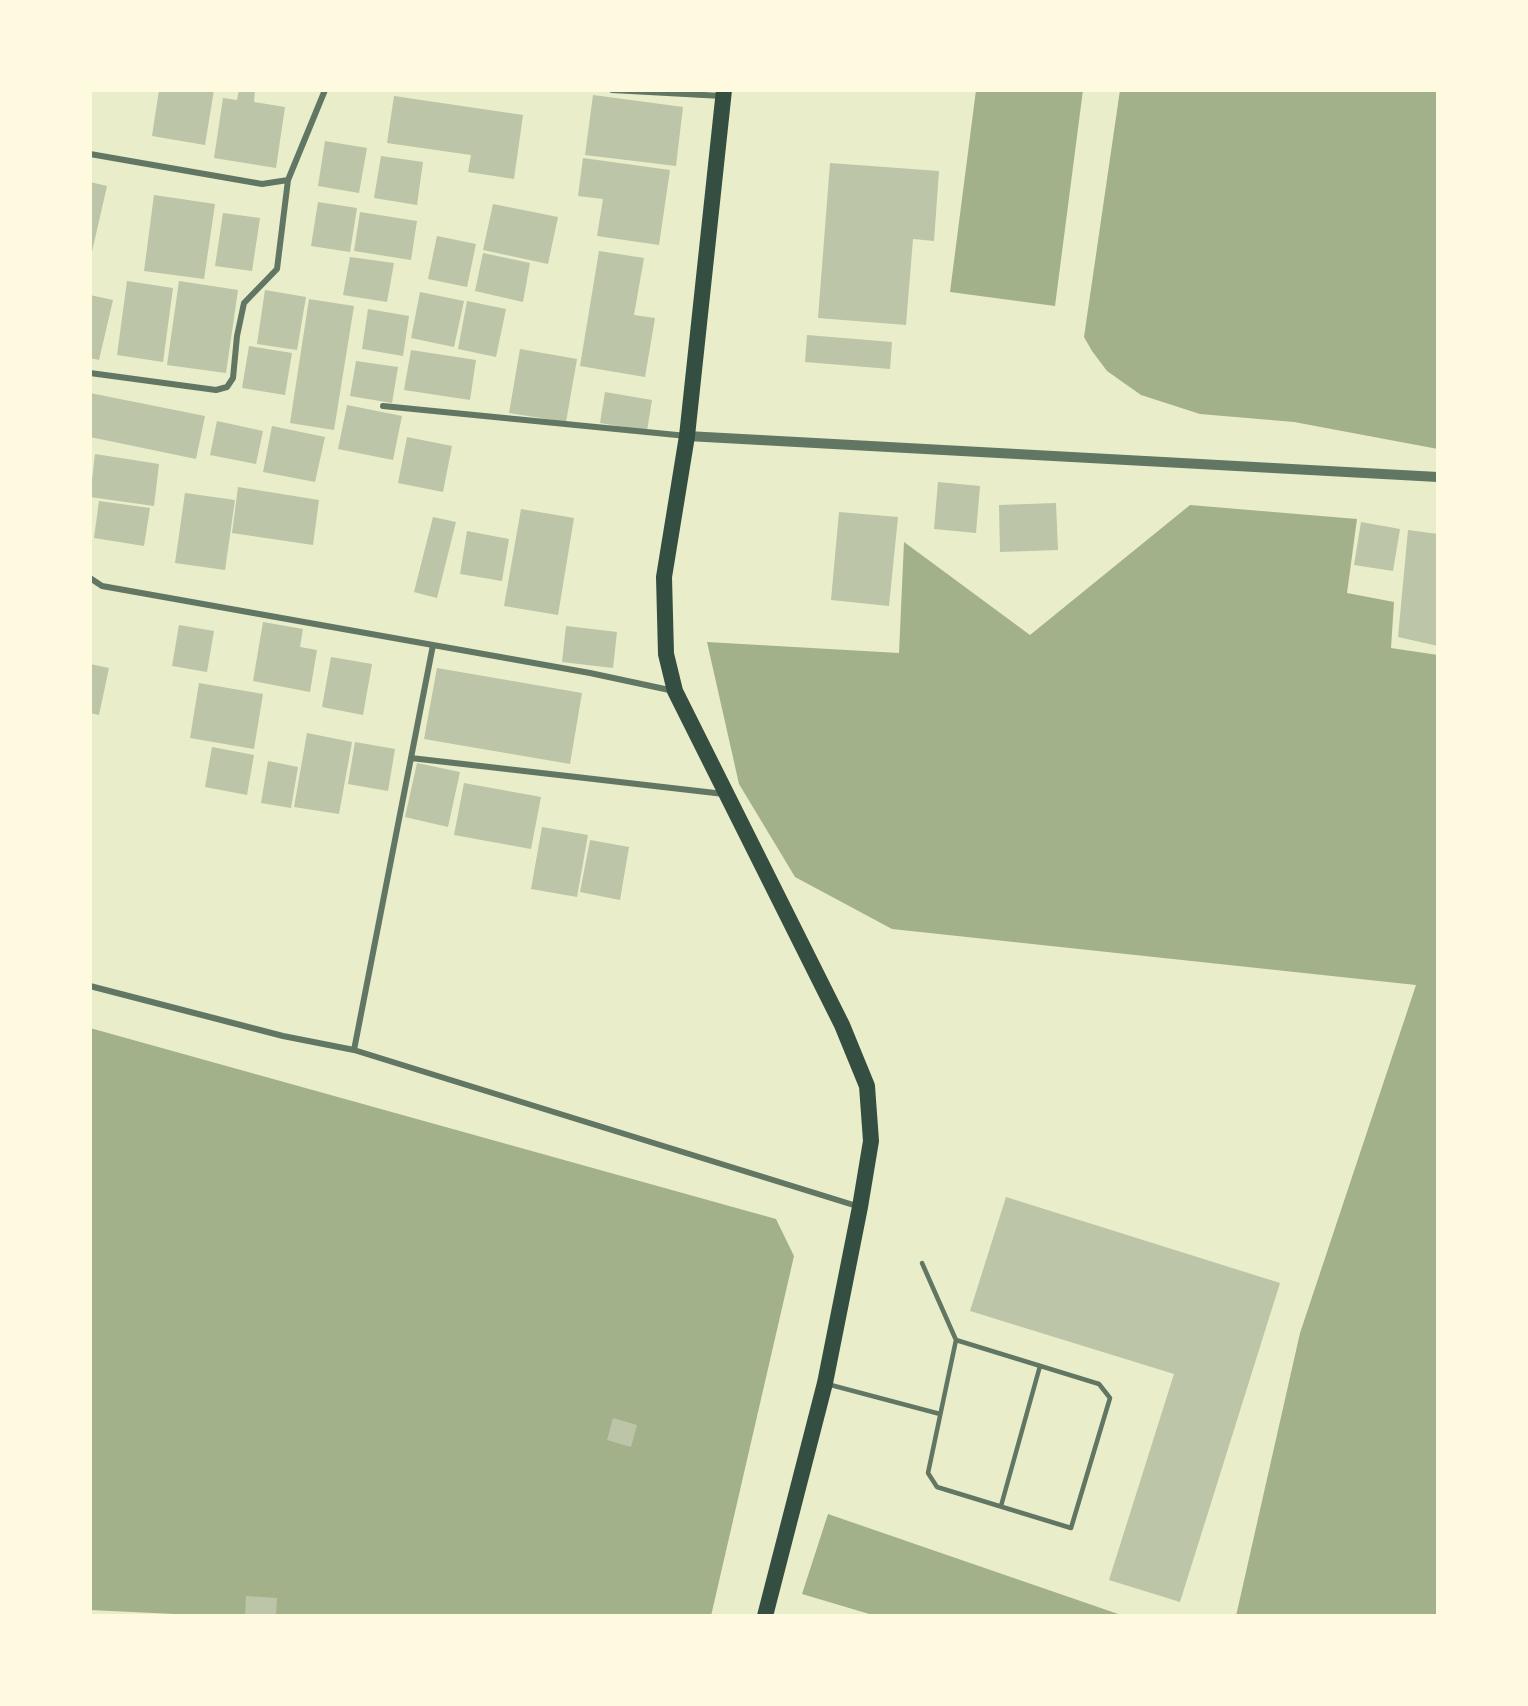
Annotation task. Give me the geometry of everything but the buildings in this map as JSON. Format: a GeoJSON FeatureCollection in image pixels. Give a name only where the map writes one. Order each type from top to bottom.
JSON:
{"type":"FeatureCollection","features":[{"type":"Feature","properties":{"kind":"highway"},"geometry":{"type":"LineString","coordinates":[[723,93],[687,436],[664,577],[666,654],[675,691],[842,1025],[867,1086],[871,1141],[825,1383],[765,1616]]}},
{"type":"Feature","properties":{"kind":"street"},"geometry":{"type":"LineString","coordinates":[[90,373],[216,390],[227,387],[233,378],[237,336],[244,303],[277,269],[288,180],[325,90]]}},
{"type":"Feature","properties":{"kind":"street"},"geometry":{"type":"LineString","coordinates":[[612,90],[723,93]]}},
{"type":"Feature","properties":{"kind":"street"},"geometry":{"type":"LineString","coordinates":[[90,154],[262,184],[288,180]]}},
{"type":"Feature","properties":{"kind":"street"},"geometry":{"type":"LineString","coordinates":[[383,406],[687,436],[1438,477]]}},
{"type":"Feature","properties":{"kind":"street"},"geometry":{"type":"LineString","coordinates":[[90,578],[102,586],[590,673],[675,691]]}},
{"type":"Feature","properties":{"kind":"street"},"geometry":{"type":"LineString","coordinates":[[354,1050],[433,645]]}},
{"type":"Feature","properties":{"kind":"street"},"geometry":{"type":"LineString","coordinates":[[411,758],[725,794]]}},
{"type":"Feature","properties":{"kind":"street"},"geometry":{"type":"LineString","coordinates":[[90,986],[283,1035],[354,1050],[860,1208]]}},
{"type":"Feature","properties":{"kind":"lane"},"geometry":{"type":"LineString","coordinates":[[922,1263],[956,1340],[928,1473],[937,1487],[1071,1528],[1110,1398],[1099,1384],[956,1340]]}},
{"type":"Feature","properties":{"kind":"lane"},"geometry":{"type":"LineString","coordinates":[[1001,1506],[1040,1366]]}},
{"type":"Feature","properties":{"kind":"lane"},"geometry":{"type":"LineString","coordinates":[[825,1383],[939,1414]]}},
{"type":"Feature","properties":{"kind":"shaded area"},"geometry":{"type":"Polygon","coordinates":[[[976,90],[1083,90],[1055,306],[950,292],[976,90]]]}},
{"type":"Feature","properties":{"kind":"shaded area"},"geometry":{"type":"Polygon","coordinates":[[[1120,90],[1438,90],[1438,449],[1294,422],[1200,414],[1141,395],[1107,371],[1084,337],[1120,90]]]}},
{"type":"Feature","properties":{"kind":"shaded area"},"geometry":{"type":"Polygon","coordinates":[[[1190,505],[1357,519],[1347,593],[1394,602],[1391,648],[1438,655],[1438,1616],[1236,1616],[1300,1333],[1416,985],[892,929],[795,877],[739,784],[707,642],[899,653],[904,542],[1030,635],[1190,505]]]}},
{"type":"Feature","properties":{"kind":"shaded area"},"geometry":{"type":"Polygon","coordinates":[[[90,1028],[776,1219],[794,1256],[711,1616],[216,1616],[90,1610],[90,1028]]]}},
{"type":"Feature","properties":{"kind":"shaded area"},"geometry":{"type":"Polygon","coordinates":[[[828,1514],[1124,1616],[876,1616],[802,1594],[828,1514]]]}}]}
